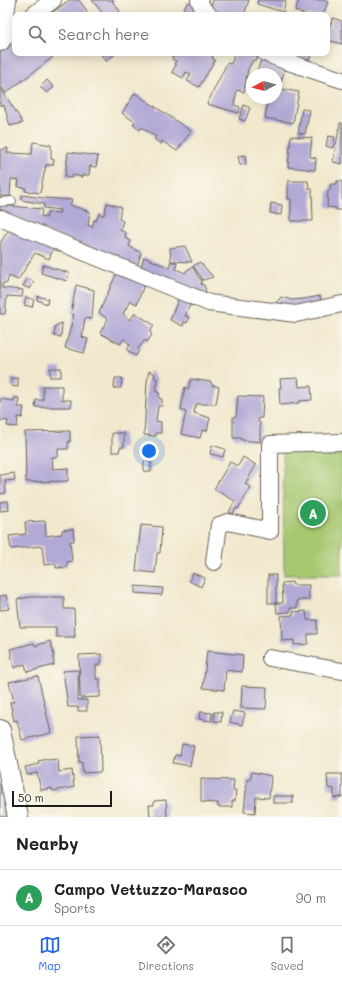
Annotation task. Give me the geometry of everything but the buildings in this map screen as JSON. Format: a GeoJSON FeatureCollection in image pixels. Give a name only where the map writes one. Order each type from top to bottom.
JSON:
{"type":"FeatureCollection","features":[{"type":"Feature","properties":{"kind":"street"},"geometry":{"type":"LineString","coordinates":[[0,41],[6,0]]}},
{"type":"Feature","properties":{"kind":"street"},"geometry":{"type":"LineString","coordinates":[[37,12],[52,0]]}},
{"type":"Feature","properties":{"kind":"street"},"geometry":{"type":"LineString","coordinates":[[199,0],[206,12]]}},
{"type":"Feature","properties":{"kind":"street"},"geometry":{"type":"LineString","coordinates":[[0,41],[12,32]]}},
{"type":"Feature","properties":{"kind":"street"},"geometry":{"type":"LineString","coordinates":[[272,56],[285,62],[342,80]]}},
{"type":"Feature","properties":{"kind":"street"},"geometry":{"type":"LineString","coordinates":[[0,220],[209,303],[296,314],[342,304]]}},
{"type":"Feature","properties":{"kind":"street"},"geometry":{"type":"LineString","coordinates":[[214,562],[219,525],[228,522],[270,530],[270,444],[342,442]]}},
{"type":"Feature","properties":{"kind":"street"},"geometry":{"type":"LineString","coordinates":[[270,658],[342,671]]}},
{"type":"Feature","properties":{"kind":"street"},"geometry":{"type":"LineString","coordinates":[[0,730],[18,817]]}},
{"type":"Feature","properties":{"kind":"lane"},"geometry":{"type":"LineString","coordinates":[[0,202],[12,201]]}},
{"type":"Feature","properties":{"kind":"green space"},"geometry":{"type":"Polygon","coordinates":[[[342,449],[342,575],[284,575],[283,451],[342,449]]]}},
{"type":"Feature","properties":{"kind":"place","name":"Campo Vettuzzo-Marasco"},"geometry":{"type":"Point","coordinates":[313,513]}}]}
